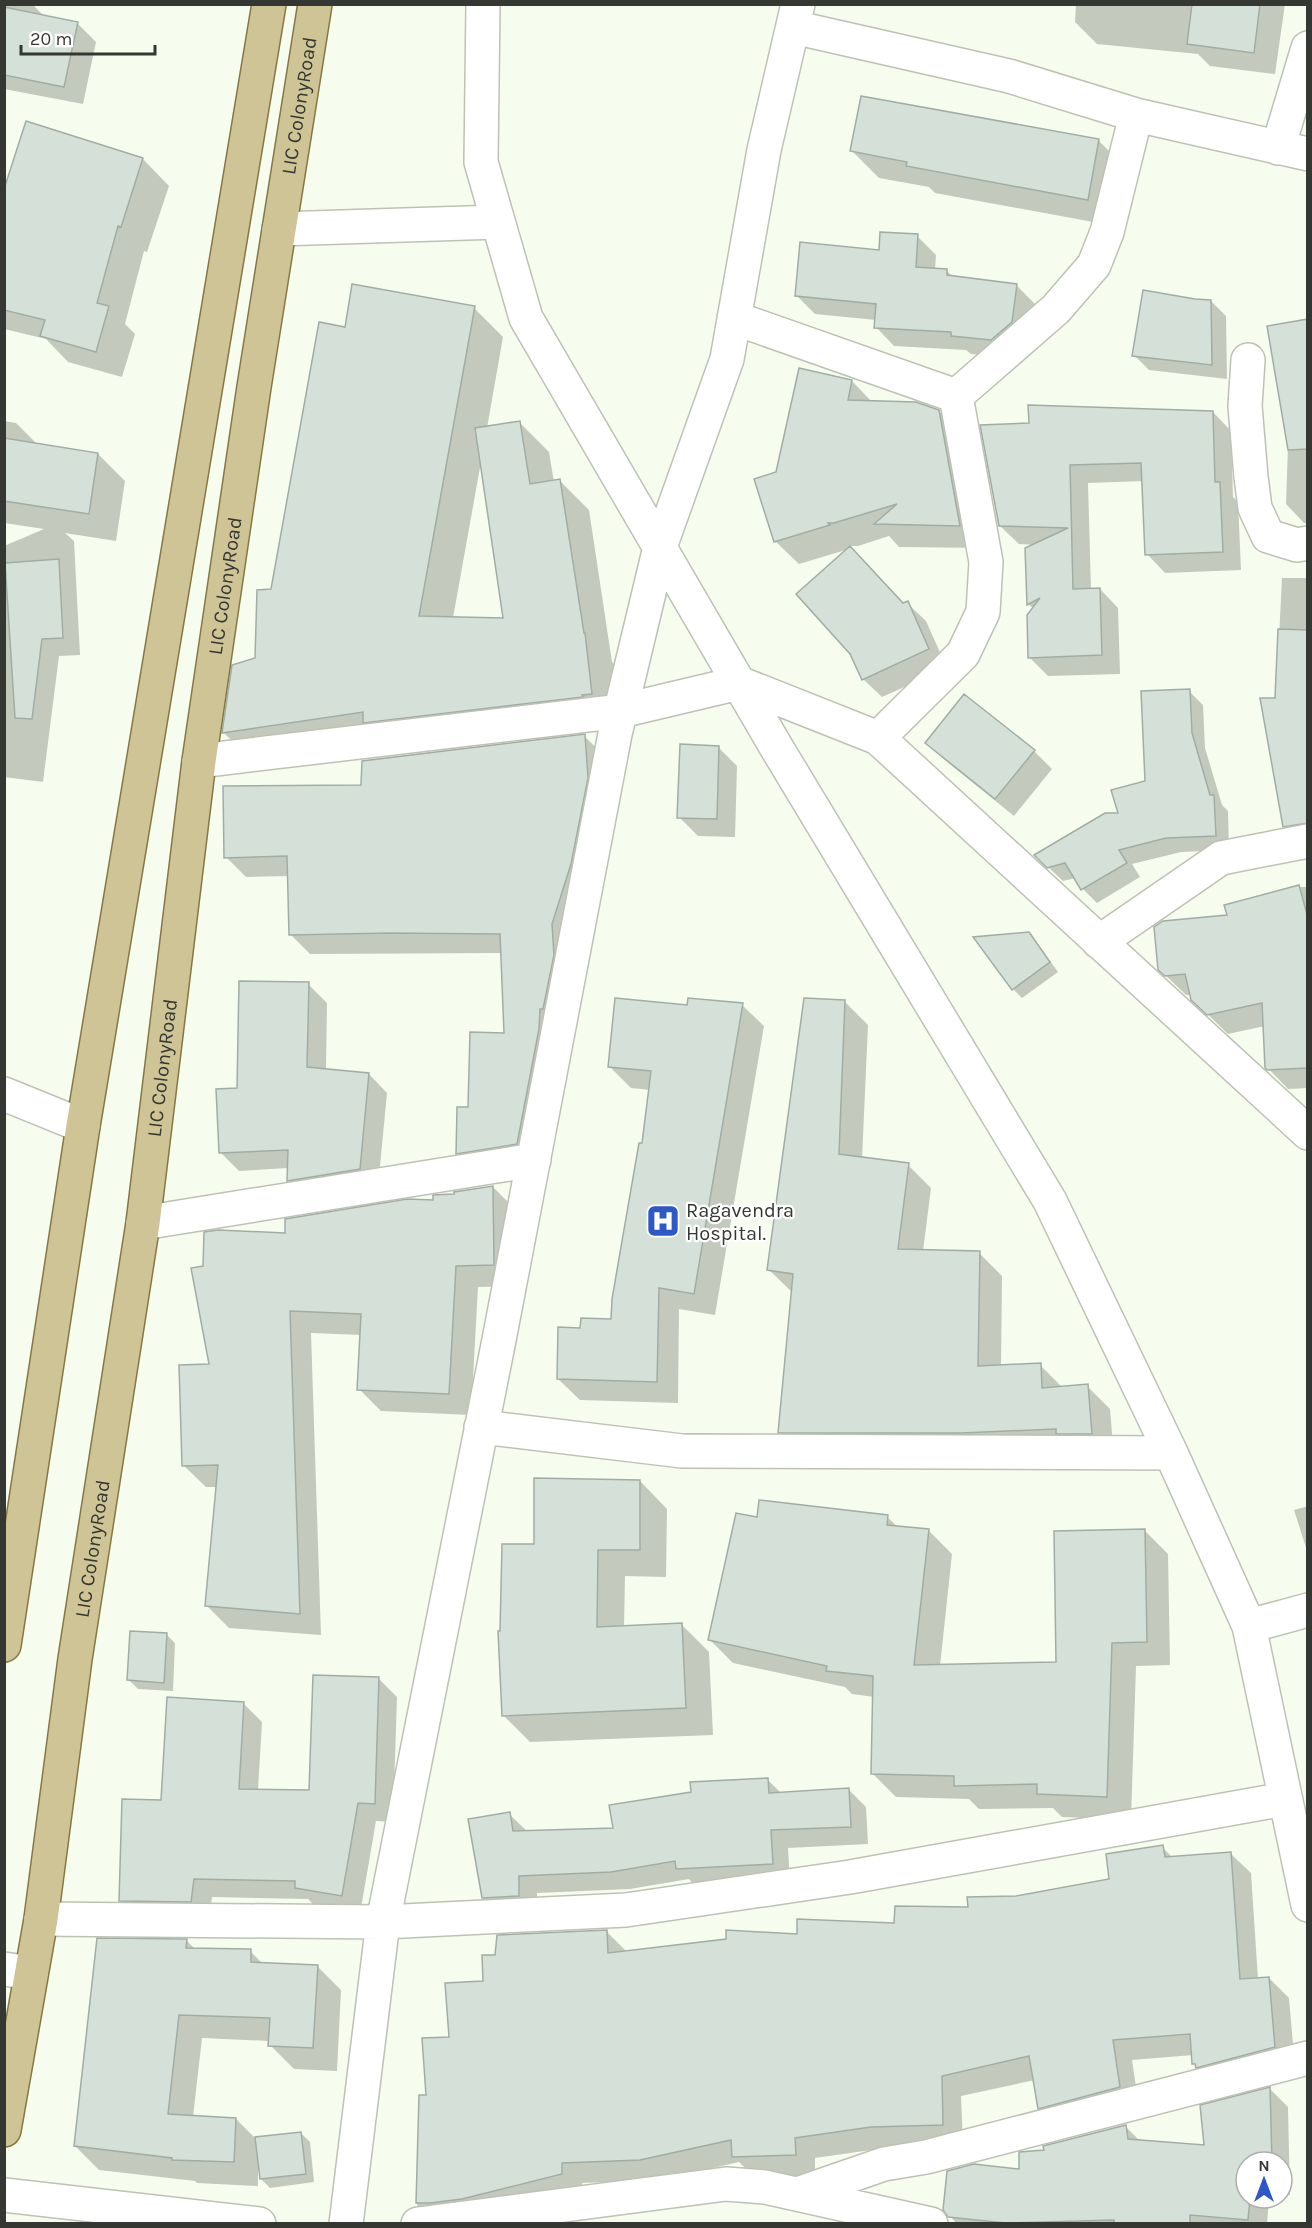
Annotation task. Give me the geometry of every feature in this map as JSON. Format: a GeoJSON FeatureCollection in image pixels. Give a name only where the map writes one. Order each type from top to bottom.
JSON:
{"type":"FeatureCollection","features":[{"type":"Feature","properties":{"kind":"main road"},"geometry":{"type":"LineString","coordinates":[[5,1638],[83,1126],[269,4]]}},
{"type":"Feature","properties":{"kind":"main road","name":"LIC ColonyRoad"},"geometry":{"type":"LineString","coordinates":[[4,2130],[18,1971],[41,1918],[75,1659],[143,1223],[199,761],[315,4]]}},
{"type":"Feature","properties":{"kind":"street"},"geometry":{"type":"LineString","coordinates":[[483,4],[480,162],[526,318],[739,683],[1050,1201],[1171,1453],[1249,1626],[1308,1905]]}},
{"type":"Feature","properties":{"kind":"street"},"geometry":{"type":"LineString","coordinates":[[346,2223],[383,1922],[621,711],[660,547],[727,359],[764,150],[796,16],[1009,76],[1136,115],[1293,151],[1308,48]]}},
{"type":"Feature","properties":{"kind":"street"},"geometry":{"type":"LineString","coordinates":[[956,396],[1056,309],[1094,265],[1107,231],[1136,115]]}},
{"type":"Feature","properties":{"kind":"street"},"geometry":{"type":"LineString","coordinates":[[279,229],[498,222]]}},
{"type":"Feature","properties":{"kind":"street"},"geometry":{"type":"LineString","coordinates":[[734,318],[956,396]]}},
{"type":"Feature","properties":{"kind":"street"},"geometry":{"type":"LineString","coordinates":[[1248,360],[1245,406],[1255,508],[1268,536],[1297,544],[1308,543]]}},
{"type":"Feature","properties":{"kind":"street"},"geometry":{"type":"LineString","coordinates":[[878,738],[963,654],[982,612],[986,562],[956,396]]}},
{"type":"Feature","properties":{"kind":"street"},"geometry":{"type":"LineString","coordinates":[[199,761],[621,711],[739,683],[878,738],[1308,1133]]}},
{"type":"Feature","properties":{"kind":"street"},"geometry":{"type":"LineString","coordinates":[[1099,942],[1221,858],[1308,841]]}},
{"type":"Feature","properties":{"kind":"street"},"geometry":{"type":"LineString","coordinates":[[4,1094],[83,1126]]}},
{"type":"Feature","properties":{"kind":"street"},"geometry":{"type":"LineString","coordinates":[[143,1223],[534,1160]]}},
{"type":"Feature","properties":{"kind":"street"},"geometry":{"type":"LineString","coordinates":[[481,1427],[682,1451],[1171,1453]]}},
{"type":"Feature","properties":{"kind":"street"},"geometry":{"type":"LineString","coordinates":[[1249,1626],[1308,1610]]}},
{"type":"Feature","properties":{"kind":"street"},"geometry":{"type":"LineString","coordinates":[[41,1918],[383,1922],[626,1910],[850,1877],[1285,1799]]}},
{"type":"Feature","properties":{"kind":"street"},"geometry":{"type":"LineString","coordinates":[[797,2194],[884,2164],[938,2154],[1308,2058]]}},
{"type":"Feature","properties":{"kind":"street"},"geometry":{"type":"LineString","coordinates":[[418,2223],[726,2184],[765,2187],[931,2223]]}},
{"type":"Feature","properties":{"kind":"street"},"geometry":{"type":"LineString","coordinates":[[4,2195],[259,2223]]}},
{"type":"Feature","properties":{"kind":"building"},"geometry":{"type":"Polygon","coordinates":[[[1192,4],[1260,4],[1254,53],[1187,44],[1192,4]]]}},
{"type":"Feature","properties":{"kind":"building"},"geometry":{"type":"Polygon","coordinates":[[[4,7],[78,22],[64,87],[4,75],[4,7]]]}},
{"type":"Feature","properties":{"kind":"building"},"geometry":{"type":"Polygon","coordinates":[[[861,96],[1099,139],[1088,200],[906,166],[907,162],[850,151],[861,96]]]}},
{"type":"Feature","properties":{"kind":"building"},"geometry":{"type":"Polygon","coordinates":[[[26,121],[143,158],[121,227],[118,226],[97,303],[109,306],[96,352],[40,336],[45,320],[4,310],[4,189],[26,121]]]}},
{"type":"Feature","properties":{"kind":"building"},"geometry":{"type":"Polygon","coordinates":[[[880,232],[918,234],[916,267],[947,269],[947,275],[1017,284],[1012,322],[991,340],[951,336],[951,332],[874,328],[876,304],[795,296],[800,242],[879,250],[880,232]]]}},
{"type":"Feature","properties":{"kind":"building"},"geometry":{"type":"Polygon","coordinates":[[[352,284],[475,306],[419,616],[503,618],[475,428],[520,421],[530,484],[560,479],[585,633],[592,694],[582,695],[583,697],[363,723],[363,712],[222,733],[232,665],[255,658],[257,590],[271,589],[319,322],[345,327],[352,284]]]}},
{"type":"Feature","properties":{"kind":"building"},"geometry":{"type":"Polygon","coordinates":[[[1143,290],[1211,300],[1212,365],[1132,356],[1143,290]]]}},
{"type":"Feature","properties":{"kind":"building"},"geometry":{"type":"Polygon","coordinates":[[[1308,319],[1308,449],[1288,450],[1267,326],[1308,319]]]}},
{"type":"Feature","properties":{"kind":"building"},"geometry":{"type":"Polygon","coordinates":[[[799,368],[852,380],[848,400],[916,402],[939,410],[960,526],[874,524],[897,504],[828,523],[830,525],[774,542],[754,479],[776,472],[799,368]]]}},
{"type":"Feature","properties":{"kind":"building"},"geometry":{"type":"Polygon","coordinates":[[[1028,405],[1213,411],[1215,482],[1220,482],[1223,552],[1145,555],[1141,463],[1070,465],[1073,589],[1100,588],[1102,655],[1028,658],[1027,615],[1040,598],[1027,605],[1025,548],[1068,528],[999,526],[980,425],[1029,423],[1028,405]]]}},
{"type":"Feature","properties":{"kind":"building"},"geometry":{"type":"Polygon","coordinates":[[[4,438],[98,453],[89,514],[4,501],[4,438]]]}},
{"type":"Feature","properties":{"kind":"building"},"geometry":{"type":"Polygon","coordinates":[[[850,546],[903,603],[908,601],[929,649],[862,680],[850,654],[796,594],[850,546]]]}},
{"type":"Feature","properties":{"kind":"building"},"geometry":{"type":"Polygon","coordinates":[[[59,559],[63,638],[42,639],[32,719],[15,718],[5,563],[59,559]]]}},
{"type":"Feature","properties":{"kind":"building"},"geometry":{"type":"Polygon","coordinates":[[[1278,629],[1308,630],[1308,823],[1283,827],[1260,698],[1275,698],[1278,629]]]}},
{"type":"Feature","properties":{"kind":"building"},"geometry":{"type":"Polygon","coordinates":[[[1190,689],[1192,733],[1210,795],[1214,795],[1216,836],[1166,838],[1119,850],[1127,863],[1081,890],[1065,863],[1047,868],[1034,855],[1105,813],[1118,813],[1111,790],[1145,781],[1141,691],[1190,689]]]}},
{"type":"Feature","properties":{"kind":"building"},"geometry":{"type":"Polygon","coordinates":[[[964,694],[1035,750],[995,799],[925,743],[964,694]]]}},
{"type":"Feature","properties":{"kind":"building"},"geometry":{"type":"Polygon","coordinates":[[[585,734],[588,778],[571,864],[552,924],[554,955],[543,1009],[540,1009],[539,1029],[517,1144],[456,1154],[457,1107],[468,1107],[470,1032],[504,1033],[500,934],[289,935],[287,856],[224,858],[223,786],[361,785],[362,761],[585,734]]]}},
{"type":"Feature","properties":{"kind":"building"},"geometry":{"type":"Polygon","coordinates":[[[680,744],[719,746],[717,819],[677,818],[680,744]]]}},
{"type":"Feature","properties":{"kind":"building"},"geometry":{"type":"Polygon","coordinates":[[[1299,885],[1308,918],[1308,1068],[1267,1070],[1265,1068],[1262,1003],[1207,1015],[1191,1000],[1185,974],[1165,976],[1158,970],[1154,927],[1163,921],[1227,915],[1224,905],[1299,885]]]}},
{"type":"Feature","properties":{"kind":"building"},"geometry":{"type":"Polygon","coordinates":[[[1029,932],[1050,962],[1012,990],[973,937],[1029,932]]]}},
{"type":"Feature","properties":{"kind":"building"},"geometry":{"type":"Polygon","coordinates":[[[239,981],[309,982],[307,1067],[369,1073],[360,1169],[287,1181],[288,1150],[219,1153],[216,1089],[237,1088],[239,981]]]}},
{"type":"Feature","properties":{"kind":"building"},"geometry":{"type":"Polygon","coordinates":[[[615,998],[687,1005],[688,998],[743,1003],[694,1294],[659,1288],[657,1382],[557,1379],[558,1327],[580,1328],[581,1318],[611,1319],[612,1299],[639,1143],[642,1143],[651,1071],[608,1067],[615,998]]]}},
{"type":"Feature","properties":{"kind":"building"},"geometry":{"type":"Polygon","coordinates":[[[804,998],[845,1000],[839,1154],[909,1163],[898,1249],[980,1251],[978,1366],[1041,1363],[1042,1388],[1088,1384],[1092,1434],[1056,1434],[1056,1429],[961,1433],[778,1433],[793,1274],[767,1270],[804,998]]]}},
{"type":"Feature","properties":{"kind":"building"},"geometry":{"type":"Polygon","coordinates":[[[493,1186],[494,1265],[456,1266],[449,1394],[357,1390],[361,1314],[290,1311],[300,1614],[205,1606],[218,1465],[182,1466],[179,1365],[209,1364],[191,1268],[203,1266],[204,1232],[218,1230],[285,1233],[285,1219],[407,1199],[433,1200],[433,1195],[454,1194],[454,1192],[493,1186]]]}},
{"type":"Feature","properties":{"kind":"building"},"geometry":{"type":"Polygon","coordinates":[[[534,1478],[640,1480],[640,1550],[598,1550],[597,1627],[682,1623],[686,1708],[502,1716],[498,1631],[500,1631],[502,1544],[534,1544],[534,1478]]]}},
{"type":"Feature","properties":{"kind":"building"},"geometry":{"type":"Polygon","coordinates":[[[759,1500],[888,1515],[887,1525],[929,1529],[914,1665],[1056,1662],[1054,1531],[1145,1529],[1147,1642],[1112,1643],[1107,1797],[1037,1794],[1037,1784],[954,1786],[954,1776],[871,1774],[873,1676],[826,1671],[827,1666],[708,1640],[736,1513],[757,1517],[759,1500]]]}},
{"type":"Feature","properties":{"kind":"building"},"geometry":{"type":"Polygon","coordinates":[[[130,1631],[167,1633],[164,1683],[127,1680],[130,1631]]]}},
{"type":"Feature","properties":{"kind":"building"},"geometry":{"type":"Polygon","coordinates":[[[313,1675],[379,1677],[375,1804],[358,1803],[342,1896],[295,1888],[295,1881],[194,1879],[191,1902],[119,1901],[122,1799],[161,1800],[167,1697],[244,1702],[239,1789],[309,1790],[313,1675]]]}},
{"type":"Feature","properties":{"kind":"building"},"geometry":{"type":"Polygon","coordinates":[[[768,1778],[769,1793],[849,1788],[851,1827],[771,1830],[773,1864],[676,1869],[675,1861],[611,1872],[519,1876],[519,1896],[482,1898],[468,1819],[510,1812],[513,1831],[613,1828],[609,1805],[691,1792],[690,1782],[768,1778]]]}},
{"type":"Feature","properties":{"kind":"building"},"geometry":{"type":"Polygon","coordinates":[[[1163,1845],[1165,1857],[1231,1852],[1240,1979],[1269,1977],[1275,2047],[1196,2068],[1195,2064],[1192,2064],[1190,2034],[1113,2040],[1120,2087],[1038,2109],[1029,2056],[942,2076],[943,2125],[871,2127],[795,2138],[796,2155],[732,2157],[731,2140],[640,2160],[562,2163],[562,2174],[462,2199],[416,2203],[419,2095],[426,2095],[422,2038],[449,2037],[445,1983],[483,1981],[482,1955],[495,1955],[497,1935],[607,1930],[608,1953],[726,1939],[726,1930],[797,1934],[797,1919],[894,1923],[895,1906],[968,1907],[967,1897],[1016,1896],[1109,1879],[1106,1854],[1163,1845]]]}},
{"type":"Feature","properties":{"kind":"building"},"geometry":{"type":"Polygon","coordinates":[[[97,1938],[187,1939],[186,1948],[251,1949],[251,1962],[318,1965],[313,2048],[268,2046],[270,2018],[179,2015],[168,2114],[236,2118],[234,2162],[172,2160],[172,2158],[74,2146],[97,1938]]]}},
{"type":"Feature","properties":{"kind":"building"},"geometry":{"type":"Polygon","coordinates":[[[1270,2087],[1272,2150],[1234,2150],[1234,2210],[1249,2210],[1248,2220],[1190,2215],[1190,2223],[1114,2223],[1114,2220],[1006,2223],[948,2217],[943,2210],[947,2171],[974,2164],[1019,2169],[1019,2152],[1044,2150],[1043,2146],[1126,2125],[1128,2139],[1204,2145],[1200,2105],[1270,2087]]]}},
{"type":"Feature","properties":{"kind":"building"},"geometry":{"type":"Polygon","coordinates":[[[301,2132],[306,2174],[260,2179],[255,2137],[301,2132]]]}},
{"type":"Feature","properties":{"kind":"place","name":"Ragavendra Hospital."},"geometry":{"type":"Point","coordinates":[663,1221]}}]}
